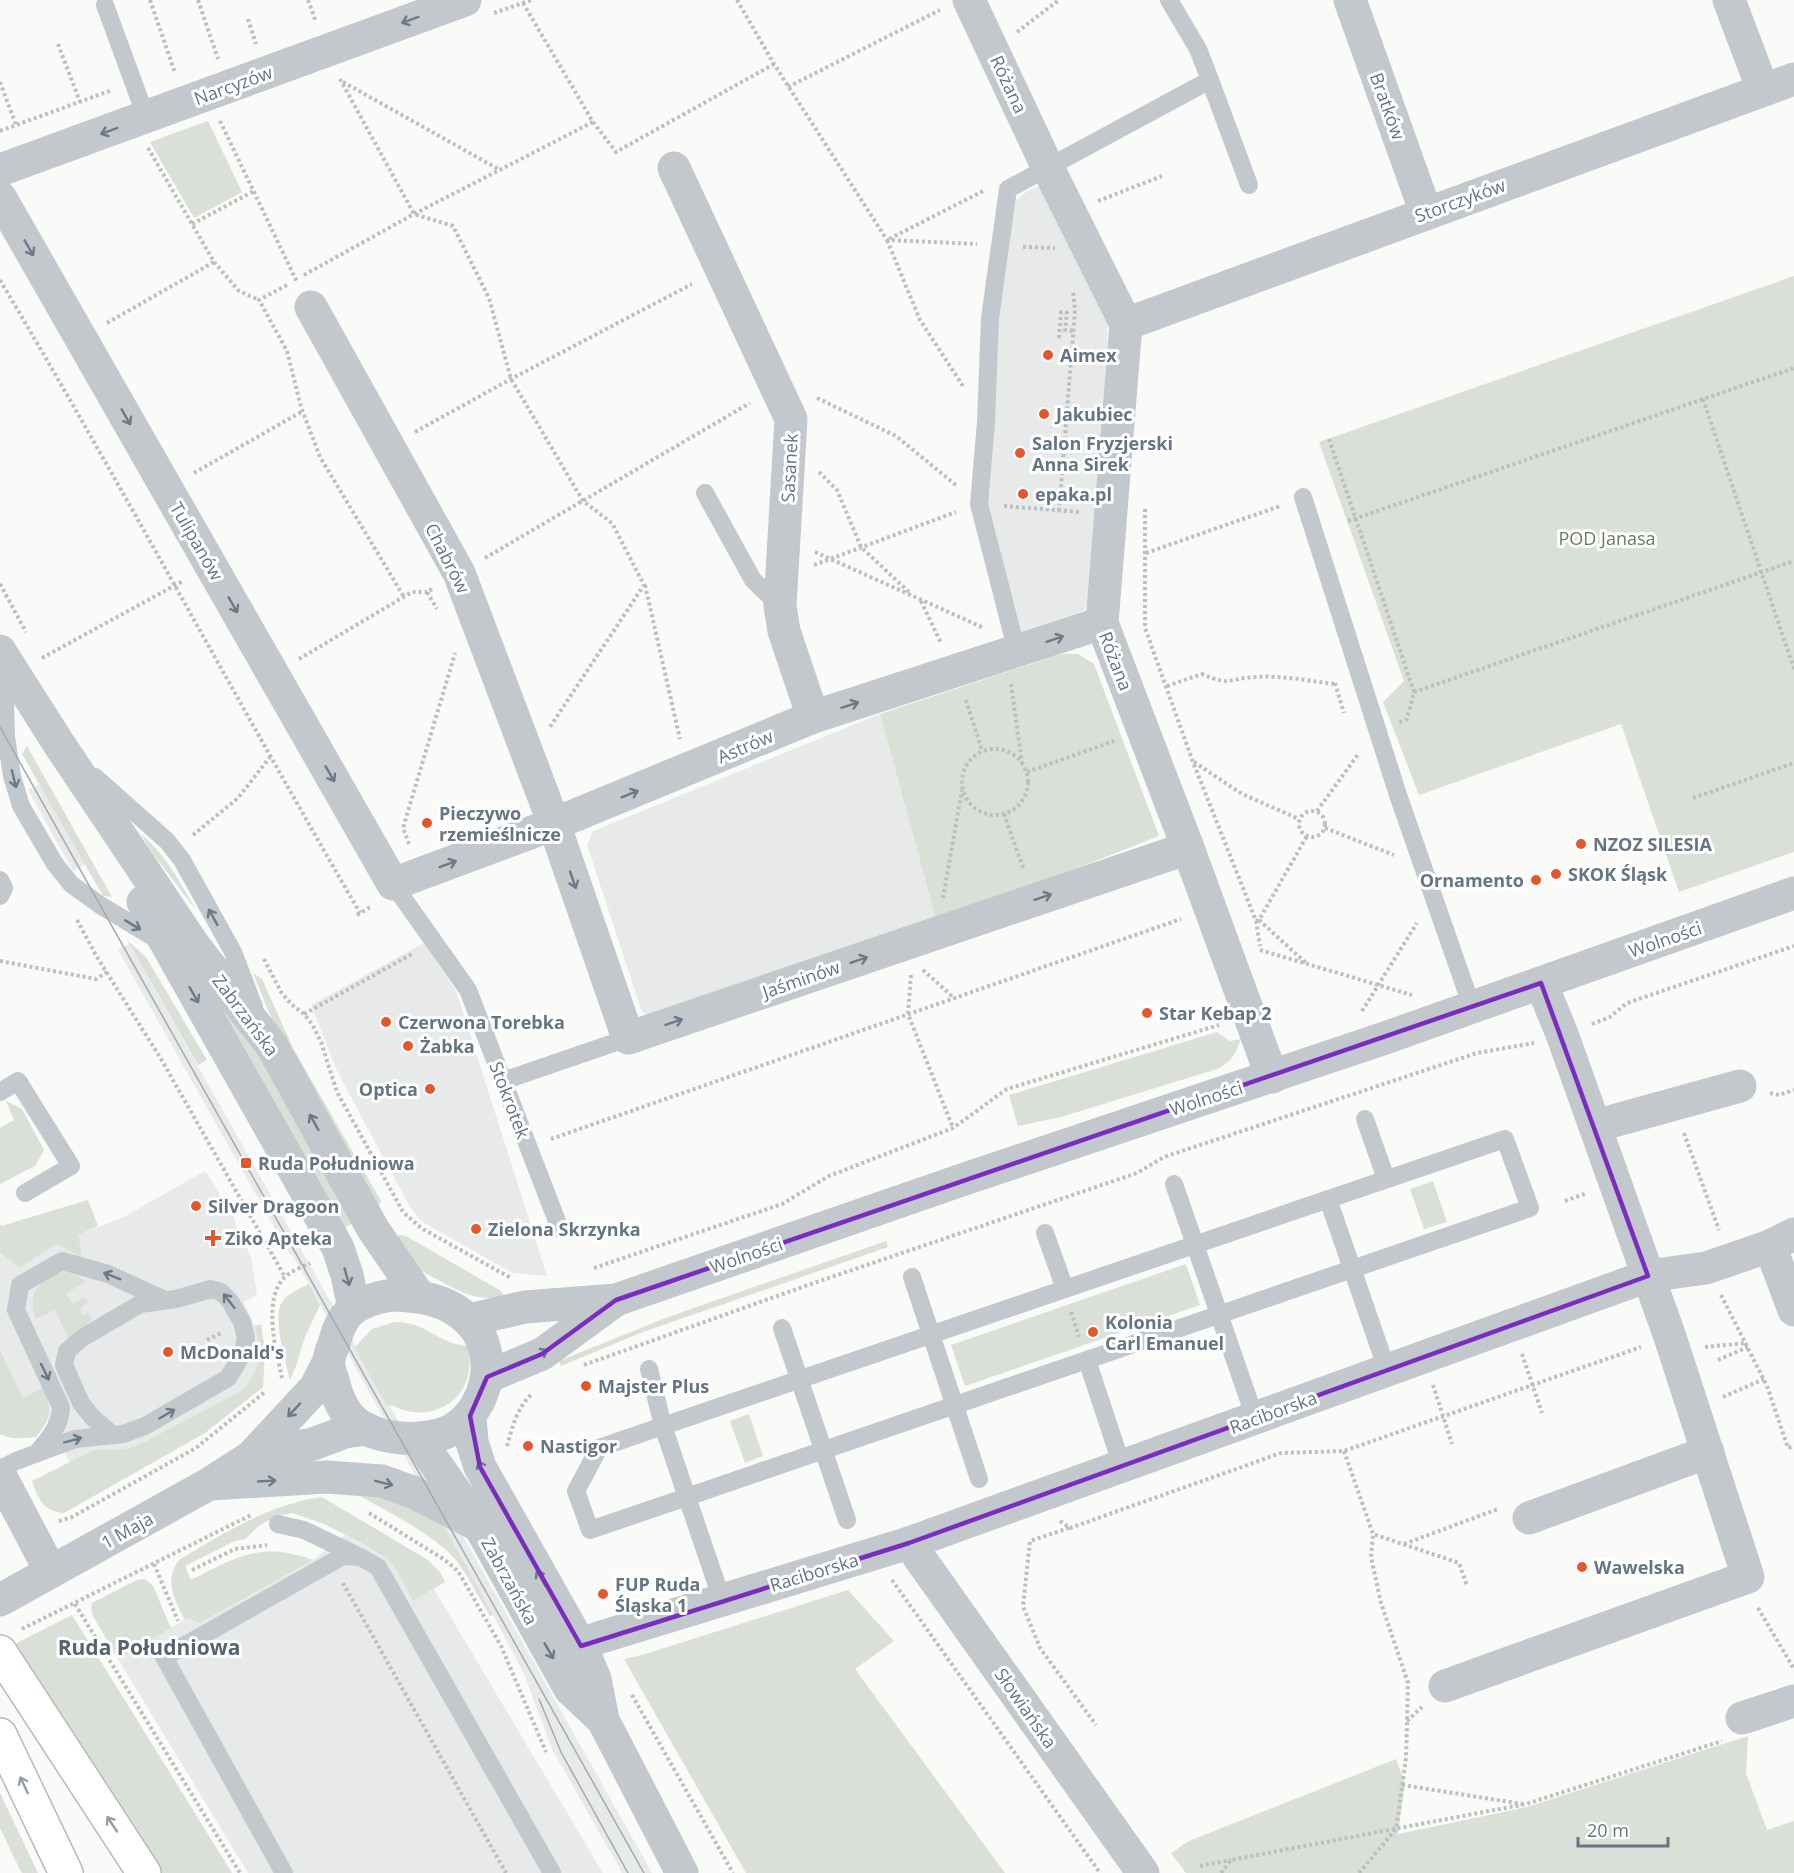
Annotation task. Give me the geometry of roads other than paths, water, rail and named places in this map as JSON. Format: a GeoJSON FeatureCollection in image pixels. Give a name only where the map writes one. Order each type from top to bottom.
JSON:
{"type":"FeatureCollection","features":[{"type":"Feature","properties":{"kind":"main road"},"geometry":{"type":"LineString","coordinates":[[0,1652],[144,1873]]}},
{"type":"Feature","properties":{"kind":"main road"},"geometry":{"type":"LineString","coordinates":[[0,1735],[66,1873]]}},
{"type":"Feature","properties":{"kind":"street","name":"Narcyzów"},"geometry":{"type":"LineString","coordinates":[[0,170],[145,128],[207,95],[465,0]]}},
{"type":"Feature","properties":{"kind":"street","name":"Bratków"},"geometry":{"type":"LineString","coordinates":[[1350,0],[1426,213]]}},
{"type":"Feature","properties":{"kind":"street"},"geometry":{"type":"LineString","coordinates":[[1729,0],[1763,90]]}},
{"type":"Feature","properties":{"kind":"street","name":"Różana"},"geometry":{"type":"LineString","coordinates":[[955,5],[1048,168],[1126,324],[1102,623],[1272,1077]]}},
{"type":"Feature","properties":{"kind":"street","name":"Storczyków"},"geometry":{"type":"LineString","coordinates":[[1126,324],[1794,79]]}},
{"type":"Feature","properties":{"kind":"street","name":"Sasanek"},"geometry":{"type":"LineString","coordinates":[[674,168],[791,419],[781,591],[784,631],[813,717]]}},
{"type":"Feature","properties":{"kind":"street","name":"Tulipanów"},"geometry":{"type":"LineString","coordinates":[[0,197],[273,674],[406,879]]}},
{"type":"Feature","properties":{"kind":"street","name":"Chabrów"},"geometry":{"type":"LineString","coordinates":[[304,293],[459,573],[554,824]]}},
{"type":"Feature","properties":{"kind":"street","name":"Astrów"},"geometry":{"type":"LineString","coordinates":[[406,879],[554,824],[813,717],[1102,623]]}},
{"type":"Feature","properties":{"kind":"street","name":"Zabrzańska"},"geometry":{"type":"LineString","coordinates":[[2,654],[59,744],[195,947],[272,1046],[373,1229],[419,1296]]}},
{"type":"Feature","properties":{"kind":"street","name":"Zabrzańska"},"geometry":{"type":"LineString","coordinates":[[59,744],[165,944],[338,1248],[354,1308]]}},
{"type":"Feature","properties":{"kind":"street"},"geometry":{"type":"LineString","coordinates":[[554,824],[628,1038]]}},
{"type":"Feature","properties":{"kind":"street","name":"Jaśminów"},"geometry":{"type":"LineString","coordinates":[[628,1038],[921,944],[1035,900],[1188,848]]}},
{"type":"Feature","properties":{"kind":"street","name":"Wolności"},"geometry":{"type":"LineString","coordinates":[[469,1320],[525,1307],[616,1300],[963,1179],[1272,1077],[1794,893]]}},
{"type":"Feature","properties":{"kind":"street"},"geometry":{"type":"LineString","coordinates":[[1445,1686],[1748,1576],[1672,1343],[1562,1034],[1541,983]]}},
{"type":"Feature","properties":{"kind":"street"},"geometry":{"type":"LineString","coordinates":[[1595,1126],[1740,1086]]}},
{"type":"Feature","properties":{"kind":"street"},"geometry":{"type":"LineString","coordinates":[[1648,1276],[1718,1263],[1782,1240],[1794,1310]]}},
{"type":"Feature","properties":{"kind":"street","name":"Raciborska"},"geometry":{"type":"LineString","coordinates":[[590,1642],[909,1543],[1648,1276]]}},
{"type":"Feature","properties":{"kind":"street"},"geometry":{"type":"LineString","coordinates":[[419,1296],[441,1302],[469,1320],[486,1353],[487,1377],[480,1400],[470,1416],[442,1434],[419,1440],[375,1433],[350,1417],[336,1393],[328,1363],[338,1328],[354,1308],[381,1297],[419,1296]]}},
{"type":"Feature","properties":{"kind":"street","name":"Wolności"},"geometry":{"type":"LineString","coordinates":[[487,1377],[543,1354],[616,1300]]}},
{"type":"Feature","properties":{"kind":"street","name":"1 Maja"},"geometry":{"type":"LineString","coordinates":[[10,1595],[209,1484],[251,1456],[315,1388],[328,1363]]}},
{"type":"Feature","properties":{"kind":"street","name":"Zabrzańska"},"geometry":{"type":"LineString","coordinates":[[470,1416],[472,1442],[480,1467],[590,1642],[603,1720],[682,1873]]}},
{"type":"Feature","properties":{"kind":"street","name":"1 Maja"},"geometry":{"type":"LineString","coordinates":[[251,1456],[313,1444],[345,1432],[367,1429]]}},
{"type":"Feature","properties":{"kind":"street","name":"Zabrzańska"},"geometry":{"type":"LineString","coordinates":[[419,1440],[480,1527],[570,1689],[603,1720]]}},
{"type":"Feature","properties":{"kind":"street"},"geometry":{"type":"LineString","coordinates":[[1529,1518],[1708,1452]]}},
{"type":"Feature","properties":{"kind":"street"},"geometry":{"type":"LineString","coordinates":[[0,1475],[51,1572]]}},
{"type":"Feature","properties":{"kind":"street"},"geometry":{"type":"LineString","coordinates":[[209,1484],[326,1477],[382,1481],[415,1493],[480,1527]]}},
{"type":"Feature","properties":{"kind":"street","name":"Słowiańska"},"geometry":{"type":"LineString","coordinates":[[909,1543],[1143,1873]]}},
{"type":"Feature","properties":{"kind":"street"},"geometry":{"type":"LineString","coordinates":[[1734,1729],[1794,1701]]}},
{"type":"Feature","properties":{"kind":"lane"},"geometry":{"type":"LineString","coordinates":[[1169,0],[1198,49],[1249,185]]}},
{"type":"Feature","properties":{"kind":"lane"},"geometry":{"type":"LineString","coordinates":[[105,5],[145,128]]}},
{"type":"Feature","properties":{"kind":"lane"},"geometry":{"type":"LineString","coordinates":[[1012,654],[979,504],[986,422],[990,318],[1008,189],[1210,80]]}},
{"type":"Feature","properties":{"kind":"lane"},"geometry":{"type":"LineString","coordinates":[[705,493],[753,580],[781,591]]}},
{"type":"Feature","properties":{"kind":"lane"},"geometry":{"type":"LineString","coordinates":[[1303,497],[1400,798],[1472,1007]]}},
{"type":"Feature","properties":{"kind":"lane"},"geometry":{"type":"LineString","coordinates":[[2,654],[6,737],[12,776],[21,806],[55,864],[71,884],[100,905],[165,944]]}},
{"type":"Feature","properties":{"kind":"lane","name":"Stokrotek"},"geometry":{"type":"LineString","coordinates":[[406,879],[434,942],[468,990],[560,1229]]}},
{"type":"Feature","properties":{"kind":"lane"},"geometry":{"type":"LineString","coordinates":[[0,880],[4,888],[0,896]]}},
{"type":"Feature","properties":{"kind":"lane"},"geometry":{"type":"LineString","coordinates":[[503,1082],[628,1038]]}},
{"type":"Feature","properties":{"kind":"lane"},"geometry":{"type":"LineString","coordinates":[[0,1092],[18,1081],[71,1166],[25,1193]]}},
{"type":"Feature","properties":{"kind":"lane"},"geometry":{"type":"LineString","coordinates":[[1365,1119],[1386,1179]]}},
{"type":"Feature","properties":{"kind":"lane"},"geometry":{"type":"LineString","coordinates":[[1505,1139],[1530,1208],[590,1530],[576,1491],[599,1448],[1328,1199],[1505,1139]]}},
{"type":"Feature","properties":{"kind":"lane"},"geometry":{"type":"LineString","coordinates":[[1174,1184],[1255,1418]]}},
{"type":"Feature","properties":{"kind":"lane"},"geometry":{"type":"LineString","coordinates":[[1328,1199],[1387,1370]]}},
{"type":"Feature","properties":{"kind":"lane"},"geometry":{"type":"LineString","coordinates":[[1045,1233],[1065,1289]]}},
{"type":"Feature","properties":{"kind":"lane"},"geometry":{"type":"LineString","coordinates":[[35,1454],[54,1429],[61,1407],[16,1310],[20,1285],[62,1260],[108,1274],[165,1300]]}},
{"type":"Feature","properties":{"kind":"lane"},"geometry":{"type":"LineString","coordinates":[[912,1278],[979,1479]]}},
{"type":"Feature","properties":{"kind":"lane"},"geometry":{"type":"LineString","coordinates":[[0,1469],[75,1439],[113,1435],[145,1426],[228,1378],[242,1355],[246,1338],[242,1322],[230,1300],[221,1292],[212,1289],[140,1304],[82,1338],[67,1351],[64,1365],[81,1403],[93,1418],[113,1435]]}},
{"type":"Feature","properties":{"kind":"lane"},"geometry":{"type":"LineString","coordinates":[[782,1328],[848,1520]]}},
{"type":"Feature","properties":{"kind":"lane"},"geometry":{"type":"LineString","coordinates":[[1087,1360],[1122,1466]]}},
{"type":"Feature","properties":{"kind":"lane"},"geometry":{"type":"LineString","coordinates":[[649,1369],[663,1426],[722,1600]]}},
{"type":"Feature","properties":{"kind":"lane"},"geometry":{"type":"LineString","coordinates":[[278,1524],[304,1530],[378,1568],[552,1873]]}},
{"type":"Feature","properties":{"kind":"lane"},"geometry":{"type":"LineString","coordinates":[[284,1873],[164,1657],[343,1556],[360,1557]]}},
{"type":"Feature","properties":{"kind":"tram line"},"geometry":{"type":"LineString","coordinates":[[0,727],[644,1873]]}},
{"type":"Feature","properties":{"kind":"tram line"},"geometry":{"type":"LineString","coordinates":[[539,1699],[561,1752],[628,1873]]}},
{"type":"Feature","properties":{"kind":"place","name":"Aimex"},"geometry":{"type":"Point","coordinates":[1048,355]}},
{"type":"Feature","properties":{"kind":"place","name":"Jakubiec"},"geometry":{"type":"Point","coordinates":[1044,414]}},
{"type":"Feature","properties":{"kind":"place","name":"Salon Fryzjerski Anna Sirek"},"geometry":{"type":"Point","coordinates":[1020,453]}},
{"type":"Feature","properties":{"kind":"place","name":"epaka.pl"},"geometry":{"type":"Point","coordinates":[1023,494]}},
{"type":"Feature","properties":{"kind":"place","name":"Pieczywo rzemieślnicze"},"geometry":{"type":"Point","coordinates":[427,823]}},
{"type":"Feature","properties":{"kind":"place","name":"NZOZ SILESIA"},"geometry":{"type":"Point","coordinates":[1581,844]}},
{"type":"Feature","properties":{"kind":"place","name":"SKOK Śląsk"},"geometry":{"type":"Point","coordinates":[1556,874]}},
{"type":"Feature","properties":{"kind":"place","name":"Ornamento"},"geometry":{"type":"Point","coordinates":[1536,880]}},
{"type":"Feature","properties":{"kind":"place","name":"Star Kebap 2"},"geometry":{"type":"Point","coordinates":[1147,1013]}},
{"type":"Feature","properties":{"kind":"place","name":"Czerwona Torebka"},"geometry":{"type":"Point","coordinates":[386,1022]}},
{"type":"Feature","properties":{"kind":"place","name":"Żabka"},"geometry":{"type":"Point","coordinates":[408,1046]}},
{"type":"Feature","properties":{"kind":"place","name":"Optica"},"geometry":{"type":"Point","coordinates":[430,1089]}},
{"type":"Feature","properties":{"kind":"place","name":"Ruda Południowa"},"geometry":{"type":"Point","coordinates":[246,1163]}},
{"type":"Feature","properties":{"kind":"place","name":"Silver Dragoon"},"geometry":{"type":"Point","coordinates":[196,1206]}},
{"type":"Feature","properties":{"kind":"place","name":"Zielona Skrzynka"},"geometry":{"type":"Point","coordinates":[476,1229]}},
{"type":"Feature","properties":{"kind":"place","name":"Ziko Apteka"},"geometry":{"type":"Point","coordinates":[213,1238]}},
{"type":"Feature","properties":{"kind":"place","name":"Kolonia Carl Emanuel"},"geometry":{"type":"Point","coordinates":[1093,1332]}},
{"type":"Feature","properties":{"kind":"place","name":"McDonald's"},"geometry":{"type":"Point","coordinates":[168,1352]}},
{"type":"Feature","properties":{"kind":"place","name":"Majster Plus"},"geometry":{"type":"Point","coordinates":[586,1386]}},
{"type":"Feature","properties":{"kind":"place","name":"Nastigor"},"geometry":{"type":"Point","coordinates":[528,1446]}},
{"type":"Feature","properties":{"kind":"place","name":"Wawelska"},"geometry":{"type":"Point","coordinates":[1582,1567]}},
{"type":"Feature","properties":{"kind":"place","name":"FUP Ruda Śląska 1"},"geometry":{"type":"Point","coordinates":[603,1594]}},
{"type":"Feature","properties":{"kind":"district","name":"Ruda Południowa"},"geometry":{"type":"Point","coordinates":[149,1647]}},
{"type":"Feature","properties":{"kind":"park label","name":"POD Janasa"},"geometry":{"type":"Point","coordinates":[1607,538]}}]}
